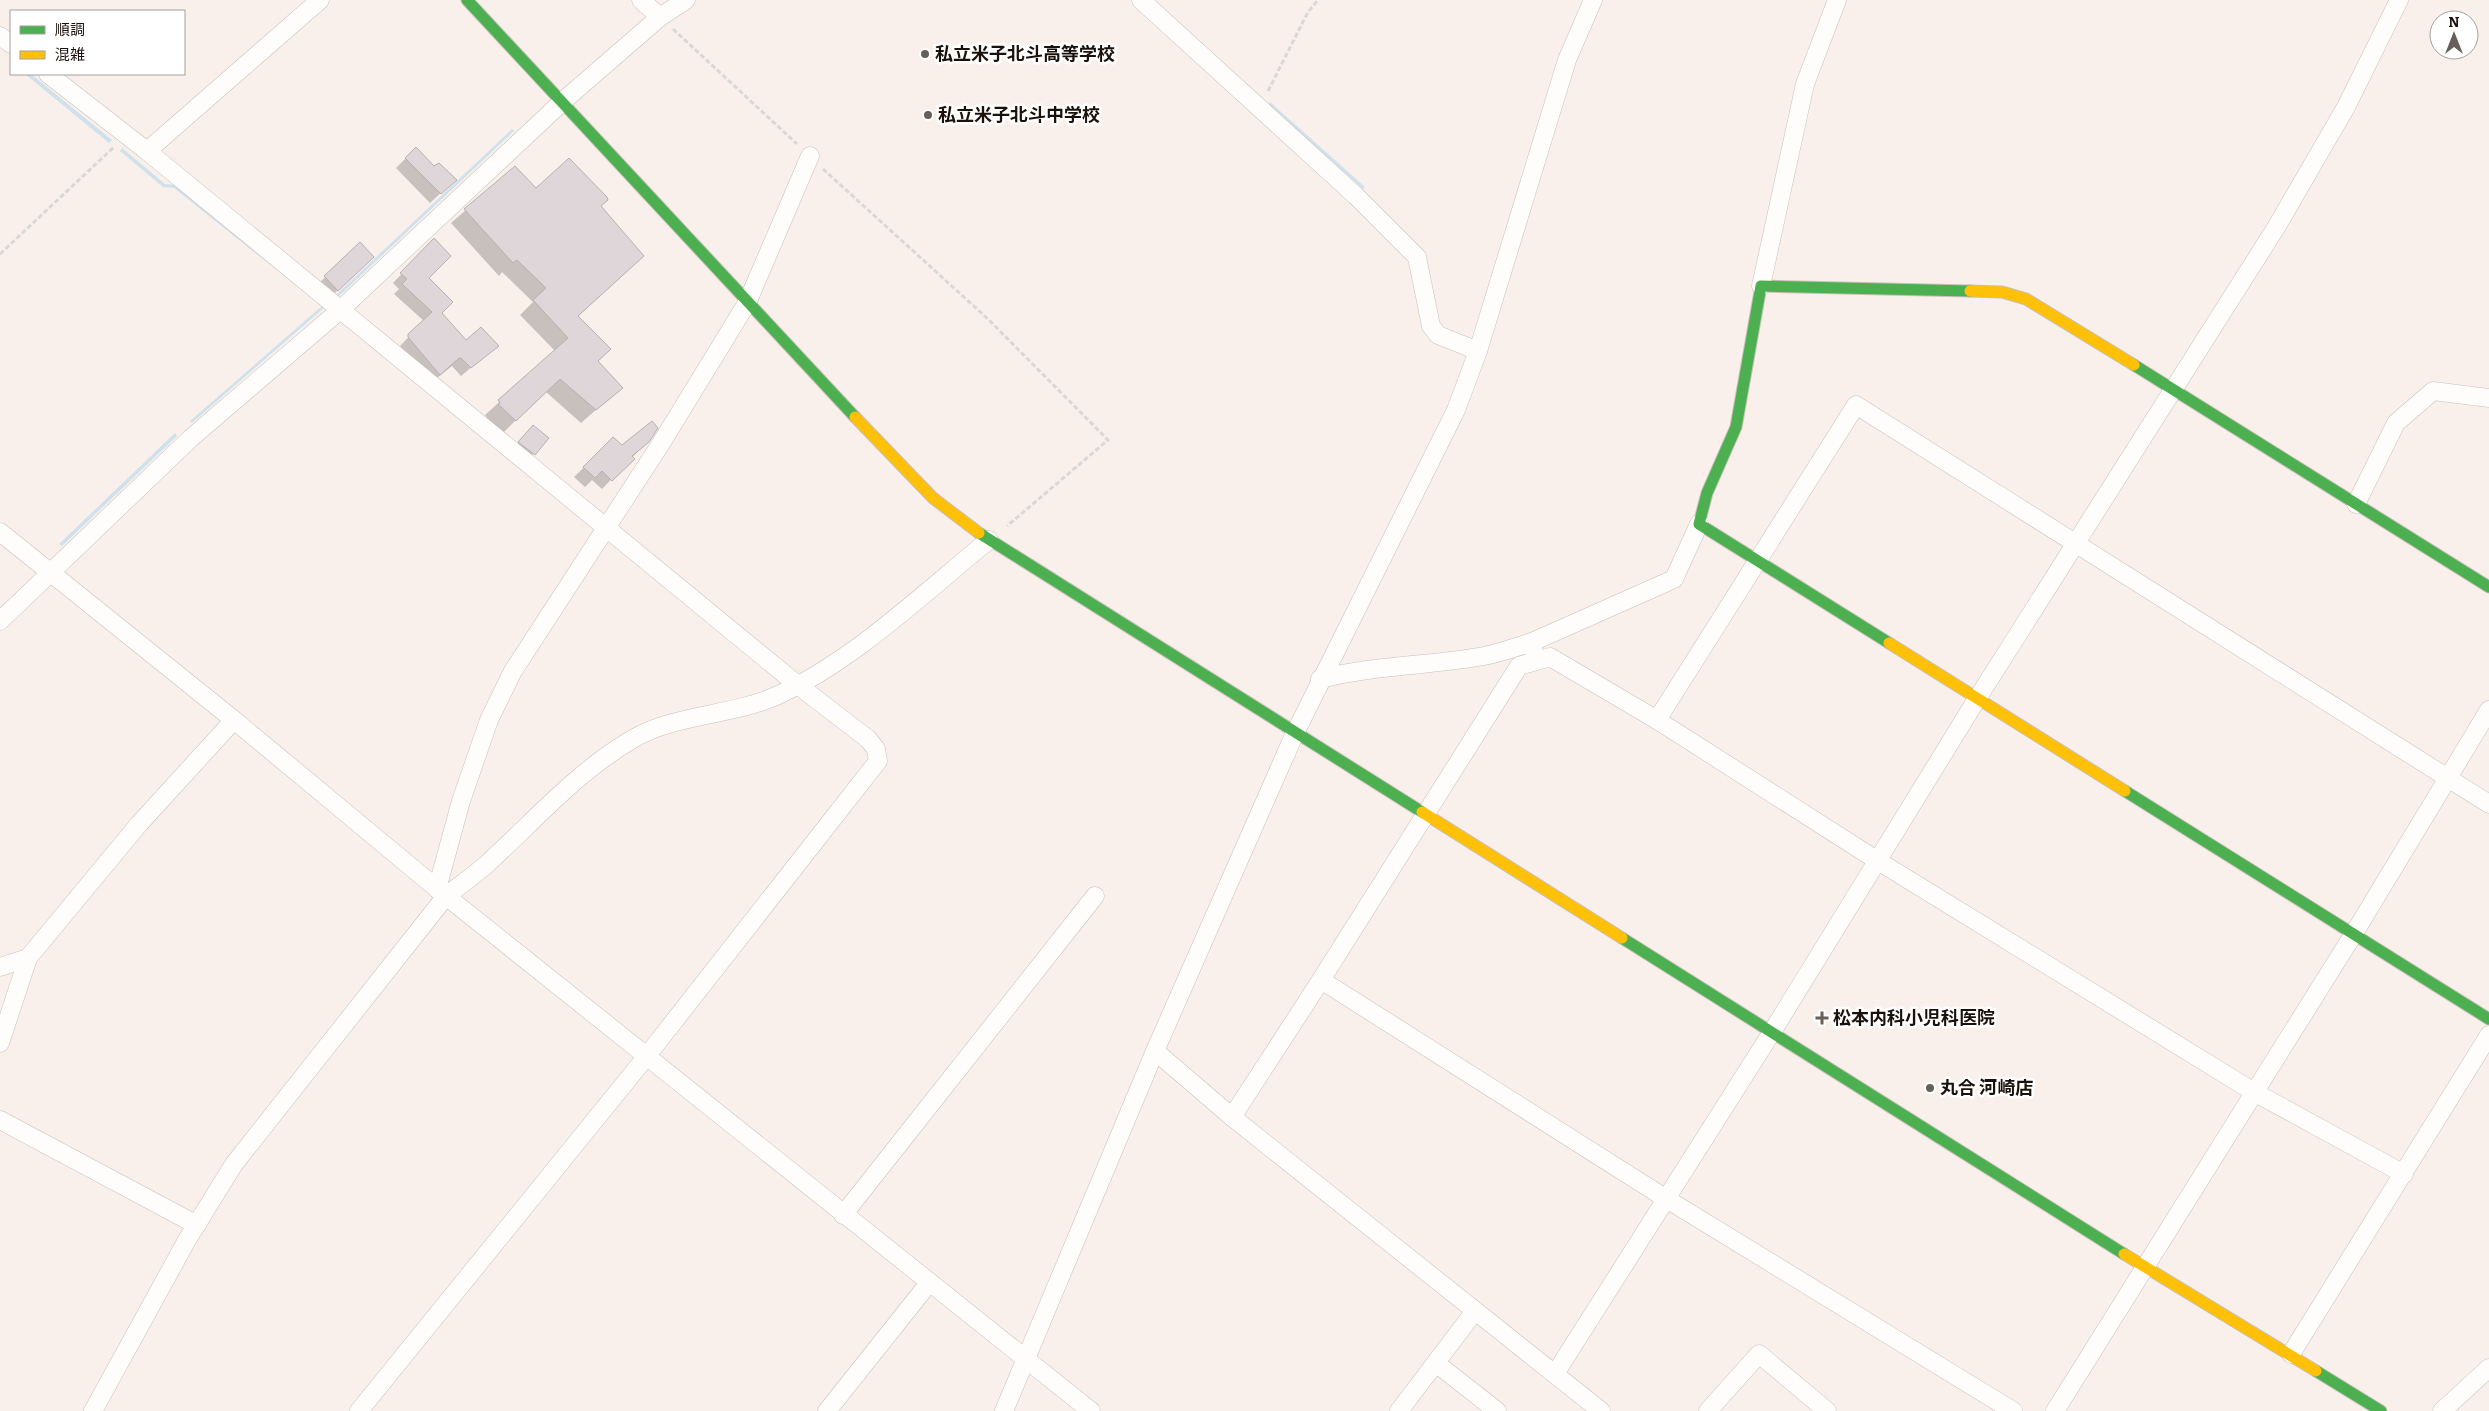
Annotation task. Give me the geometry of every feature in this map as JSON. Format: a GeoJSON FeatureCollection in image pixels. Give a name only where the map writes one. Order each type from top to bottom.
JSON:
{"type":"FeatureCollection","features":[{"type":"Feature","properties":{"kind":"street"},"geometry":{"type":"LineString","coordinates":[[146,151],[320,0]]}},
{"type":"Feature","properties":{"kind":"street"},"geometry":{"type":"LineString","coordinates":[[467,0],[748,303],[933,498],[989,540],[2144,1266],[2291,1354],[2381,1411]]}},
{"type":"Feature","properties":{"kind":"street"},"geometry":{"type":"LineString","coordinates":[[641,0],[660,17]]}},
{"type":"Feature","properties":{"kind":"street"},"geometry":{"type":"LineString","coordinates":[[0,621],[191,438],[339,310],[562,102],[660,17],[686,0]]}},
{"type":"Feature","properties":{"kind":"street"},"geometry":{"type":"LineString","coordinates":[[1141,0],[1356,196],[1417,257],[1431,326],[1438,335],[1478,351]]}},
{"type":"Feature","properties":{"kind":"street"},"geometry":{"type":"LineString","coordinates":[[1004,1411],[1155,1051],[1295,733],[1456,410],[1478,351],[1567,60],[1593,0]]}},
{"type":"Feature","properties":{"kind":"street"},"geometry":{"type":"LineString","coordinates":[[1320,680],[1347,672],[1484,656],[1532,642],[1674,579],[1698,524],[1707,493],[1736,427],[1761,286],[1806,84],[1836,0]]}},
{"type":"Feature","properties":{"kind":"street"},"geometry":{"type":"LineString","coordinates":[[1555,1374],[1772,1032],[1976,700],[2174,392],[2292,200],[2346,107],[2399,0]]}},
{"type":"Feature","properties":{"kind":"street"},"geometry":{"type":"LineString","coordinates":[[49,75],[146,151],[798,686],[868,738],[876,749],[878,761],[646,1057],[359,1411]]}},
{"type":"Feature","properties":{"kind":"street"},"geometry":{"type":"LineString","coordinates":[[442,892],[461,801],[489,720],[513,671],[607,528],[748,303],[810,156]]}},
{"type":"Feature","properties":{"kind":"street"},"geometry":{"type":"LineString","coordinates":[[1761,286],[2002,292],[2026,299],[2489,587]]}},
{"type":"Feature","properties":{"kind":"street"},"geometry":{"type":"LineString","coordinates":[[2356,504],[2396,422],[2433,391],[2489,398]]}},
{"type":"Feature","properties":{"kind":"street"},"geometry":{"type":"LineString","coordinates":[[1657,720],[1856,405],[2489,804]]}},
{"type":"Feature","properties":{"kind":"street"},"geometry":{"type":"LineString","coordinates":[[1698,524],[1976,700],[2489,1019]]}},
{"type":"Feature","properties":{"kind":"street"},"geometry":{"type":"LineString","coordinates":[[0,532],[234,720],[646,1057],[1091,1411]]}},
{"type":"Feature","properties":{"kind":"street"},"geometry":{"type":"LineString","coordinates":[[93,1411],[196,1224],[234,1164],[442,892],[487,863],[599,761],[633,738],[667,726],[773,698],[798,686],[852,651],[989,540]]}},
{"type":"Feature","properties":{"kind":"street"},"geometry":{"type":"LineString","coordinates":[[1532,642],[1536,661]]}},
{"type":"Feature","properties":{"kind":"street"},"geometry":{"type":"LineString","coordinates":[[1232,1117],[1322,980],[1424,813],[1519,666],[1550,657],[1657,720],[1878,861],[2254,1092],[2404,1174]]}},
{"type":"Feature","properties":{"kind":"street"},"geometry":{"type":"LineString","coordinates":[[2055,1411],[2144,1266],[2353,935],[2446,778],[2489,710]]}},
{"type":"Feature","properties":{"kind":"street"},"geometry":{"type":"LineString","coordinates":[[0,1043],[28,958],[139,824],[234,720]]}},
{"type":"Feature","properties":{"kind":"street"},"geometry":{"type":"LineString","coordinates":[[843,1215],[1095,896]]}},
{"type":"Feature","properties":{"kind":"street"},"geometry":{"type":"LineString","coordinates":[[0,967],[28,958]]}},
{"type":"Feature","properties":{"kind":"street"},"geometry":{"type":"LineString","coordinates":[[1322,980],[1665,1198],[2013,1411]]}},
{"type":"Feature","properties":{"kind":"street"},"geometry":{"type":"LineString","coordinates":[[2291,1354],[2489,1035]]}},
{"type":"Feature","properties":{"kind":"street"},"geometry":{"type":"LineString","coordinates":[[1155,1051],[1232,1117],[1601,1411]]}},
{"type":"Feature","properties":{"kind":"street"},"geometry":{"type":"LineString","coordinates":[[0,1120],[196,1224]]}},
{"type":"Feature","properties":{"kind":"street"},"geometry":{"type":"LineString","coordinates":[[827,1411],[929,1283]]}},
{"type":"Feature","properties":{"kind":"street"},"geometry":{"type":"LineString","coordinates":[[1399,1411],[1437,1364],[1475,1311]]}},
{"type":"Feature","properties":{"kind":"street"},"geometry":{"type":"LineString","coordinates":[[1708,1411],[1759,1354],[1827,1411]]}},
{"type":"Feature","properties":{"kind":"street"},"geometry":{"type":"LineString","coordinates":[[1437,1364],[1498,1411]]}},
{"type":"Feature","properties":{"kind":"street"},"geometry":{"type":"LineString","coordinates":[[2442,1411],[2489,1368]]}},
{"type":"Feature","properties":{"kind":"path"},"geometry":{"type":"LineString","coordinates":[[1260,108],[1294,37],[1308,12],[1318,0]]}},
{"type":"Feature","properties":{"kind":"path"},"geometry":{"type":"LineString","coordinates":[[660,17],[988,319],[1108,440],[989,540]]}},
{"type":"Feature","properties":{"kind":"path"},"geometry":{"type":"LineString","coordinates":[[0,254],[127,136]]}},
{"type":"Feature","properties":{"kind":"water"},"geometry":{"type":"Polygon","coordinates":[[[26,75],[32,75],[112,140],[109,143],[26,75]]]}},
{"type":"Feature","properties":{"kind":"water"},"geometry":{"type":"Polygon","coordinates":[[[1270,102],[1365,187],[1363,189],[1268,105],[1270,102]]]}},
{"type":"Feature","properties":{"kind":"water"},"geometry":{"type":"Polygon","coordinates":[[[512,129],[514,131],[338,297],[336,295],[512,129]]]}},
{"type":"Feature","properties":{"kind":"water"},"geometry":{"type":"Polygon","coordinates":[[[122,148],[165,184],[176,185],[326,306],[192,423],[190,421],[322,306],[174,188],[163,187],[120,151],[122,148]]]}},
{"type":"Feature","properties":{"kind":"water"},"geometry":{"type":"Polygon","coordinates":[[[175,433],[177,436],[62,546],[59,544],[175,433]]]}},
{"type":"Feature","properties":{"kind":"building"},"geometry":{"type":"Polygon","coordinates":[[[416,147],[434,166],[439,163],[457,180],[441,194],[405,158],[416,147]]]}},
{"type":"Feature","properties":{"kind":"building"},"geometry":{"type":"Polygon","coordinates":[[[569,158],[607,197],[608,200],[601,206],[644,256],[578,316],[611,349],[598,361],[623,388],[596,410],[560,379],[516,421],[498,404],[500,403],[498,400],[568,338],[533,300],[546,288],[517,260],[513,263],[464,209],[515,166],[536,188],[569,158]]]}},
{"type":"Feature","properties":{"kind":"building"},"geometry":{"type":"Polygon","coordinates":[[[434,238],[451,256],[429,278],[453,302],[442,313],[466,340],[481,327],[499,346],[471,368],[461,358],[440,375],[408,337],[408,334],[432,312],[402,284],[407,279],[400,273],[434,238]]]}},
{"type":"Feature","properties":{"kind":"building"},"geometry":{"type":"Polygon","coordinates":[[[360,242],[374,257],[338,291],[324,276],[360,242]]]}},
{"type":"Feature","properties":{"kind":"building"},"geometry":{"type":"Polygon","coordinates":[[[652,421],[658,428],[649,442],[632,456],[635,459],[612,481],[602,471],[595,478],[583,467],[613,437],[622,445],[652,421]]]}},
{"type":"Feature","properties":{"kind":"building"},"geometry":{"type":"Polygon","coordinates":[[[533,425],[549,438],[535,455],[518,442],[533,425]]]}},
{"type":"Feature","properties":{"kind":"traffic: fast"},"geometry":{"type":"LineString","coordinates":[[467,0],[855,417]]}},
{"type":"Feature","properties":{"kind":"traffic: fast"},"geometry":{"type":"LineString","coordinates":[[1889,643],[1699,524],[1707,493],[1736,427],[1761,286],[1970,291]]}},
{"type":"Feature","properties":{"kind":"traffic: fast"},"geometry":{"type":"LineString","coordinates":[[2134,365],[2489,587]]}},
{"type":"Feature","properties":{"kind":"traffic: fast"},"geometry":{"type":"LineString","coordinates":[[979,533],[1422,812]]}},
{"type":"Feature","properties":{"kind":"traffic: fast"},"geometry":{"type":"LineString","coordinates":[[2125,791],[2489,1019]]}},
{"type":"Feature","properties":{"kind":"traffic: fast"},"geometry":{"type":"LineString","coordinates":[[1622,938],[2124,1254]]}},
{"type":"Feature","properties":{"kind":"traffic: fast"},"geometry":{"type":"LineString","coordinates":[[2316,1371],[2381,1411]]}},
{"type":"Feature","properties":{"kind":"traffic: slow"},"geometry":{"type":"LineString","coordinates":[[1970,291],[2002,292],[2026,299],[2134,365]]}},
{"type":"Feature","properties":{"kind":"traffic: slow"},"geometry":{"type":"LineString","coordinates":[[855,417],[933,498],[979,533]]}},
{"type":"Feature","properties":{"kind":"traffic: slow"},"geometry":{"type":"LineString","coordinates":[[1889,643],[2125,791]]}},
{"type":"Feature","properties":{"kind":"traffic: slow"},"geometry":{"type":"LineString","coordinates":[[1422,812],[1622,938]]}},
{"type":"Feature","properties":{"kind":"traffic: slow"},"geometry":{"type":"LineString","coordinates":[[2124,1254],[2316,1371]]}},
{"type":"Feature","properties":{"kind":"place","name":"私立米子北斗高等学校"},"geometry":{"type":"Point","coordinates":[925,54]}},
{"type":"Feature","properties":{"kind":"place","name":"私立米子北斗中学校"},"geometry":{"type":"Point","coordinates":[928,115]}},
{"type":"Feature","properties":{"kind":"place","name":"松本内科小児科医院"},"geometry":{"type":"Point","coordinates":[1822,1018]}},
{"type":"Feature","properties":{"kind":"place","name":"丸合 河崎店"},"geometry":{"type":"Point","coordinates":[1930,1088]}}]}
